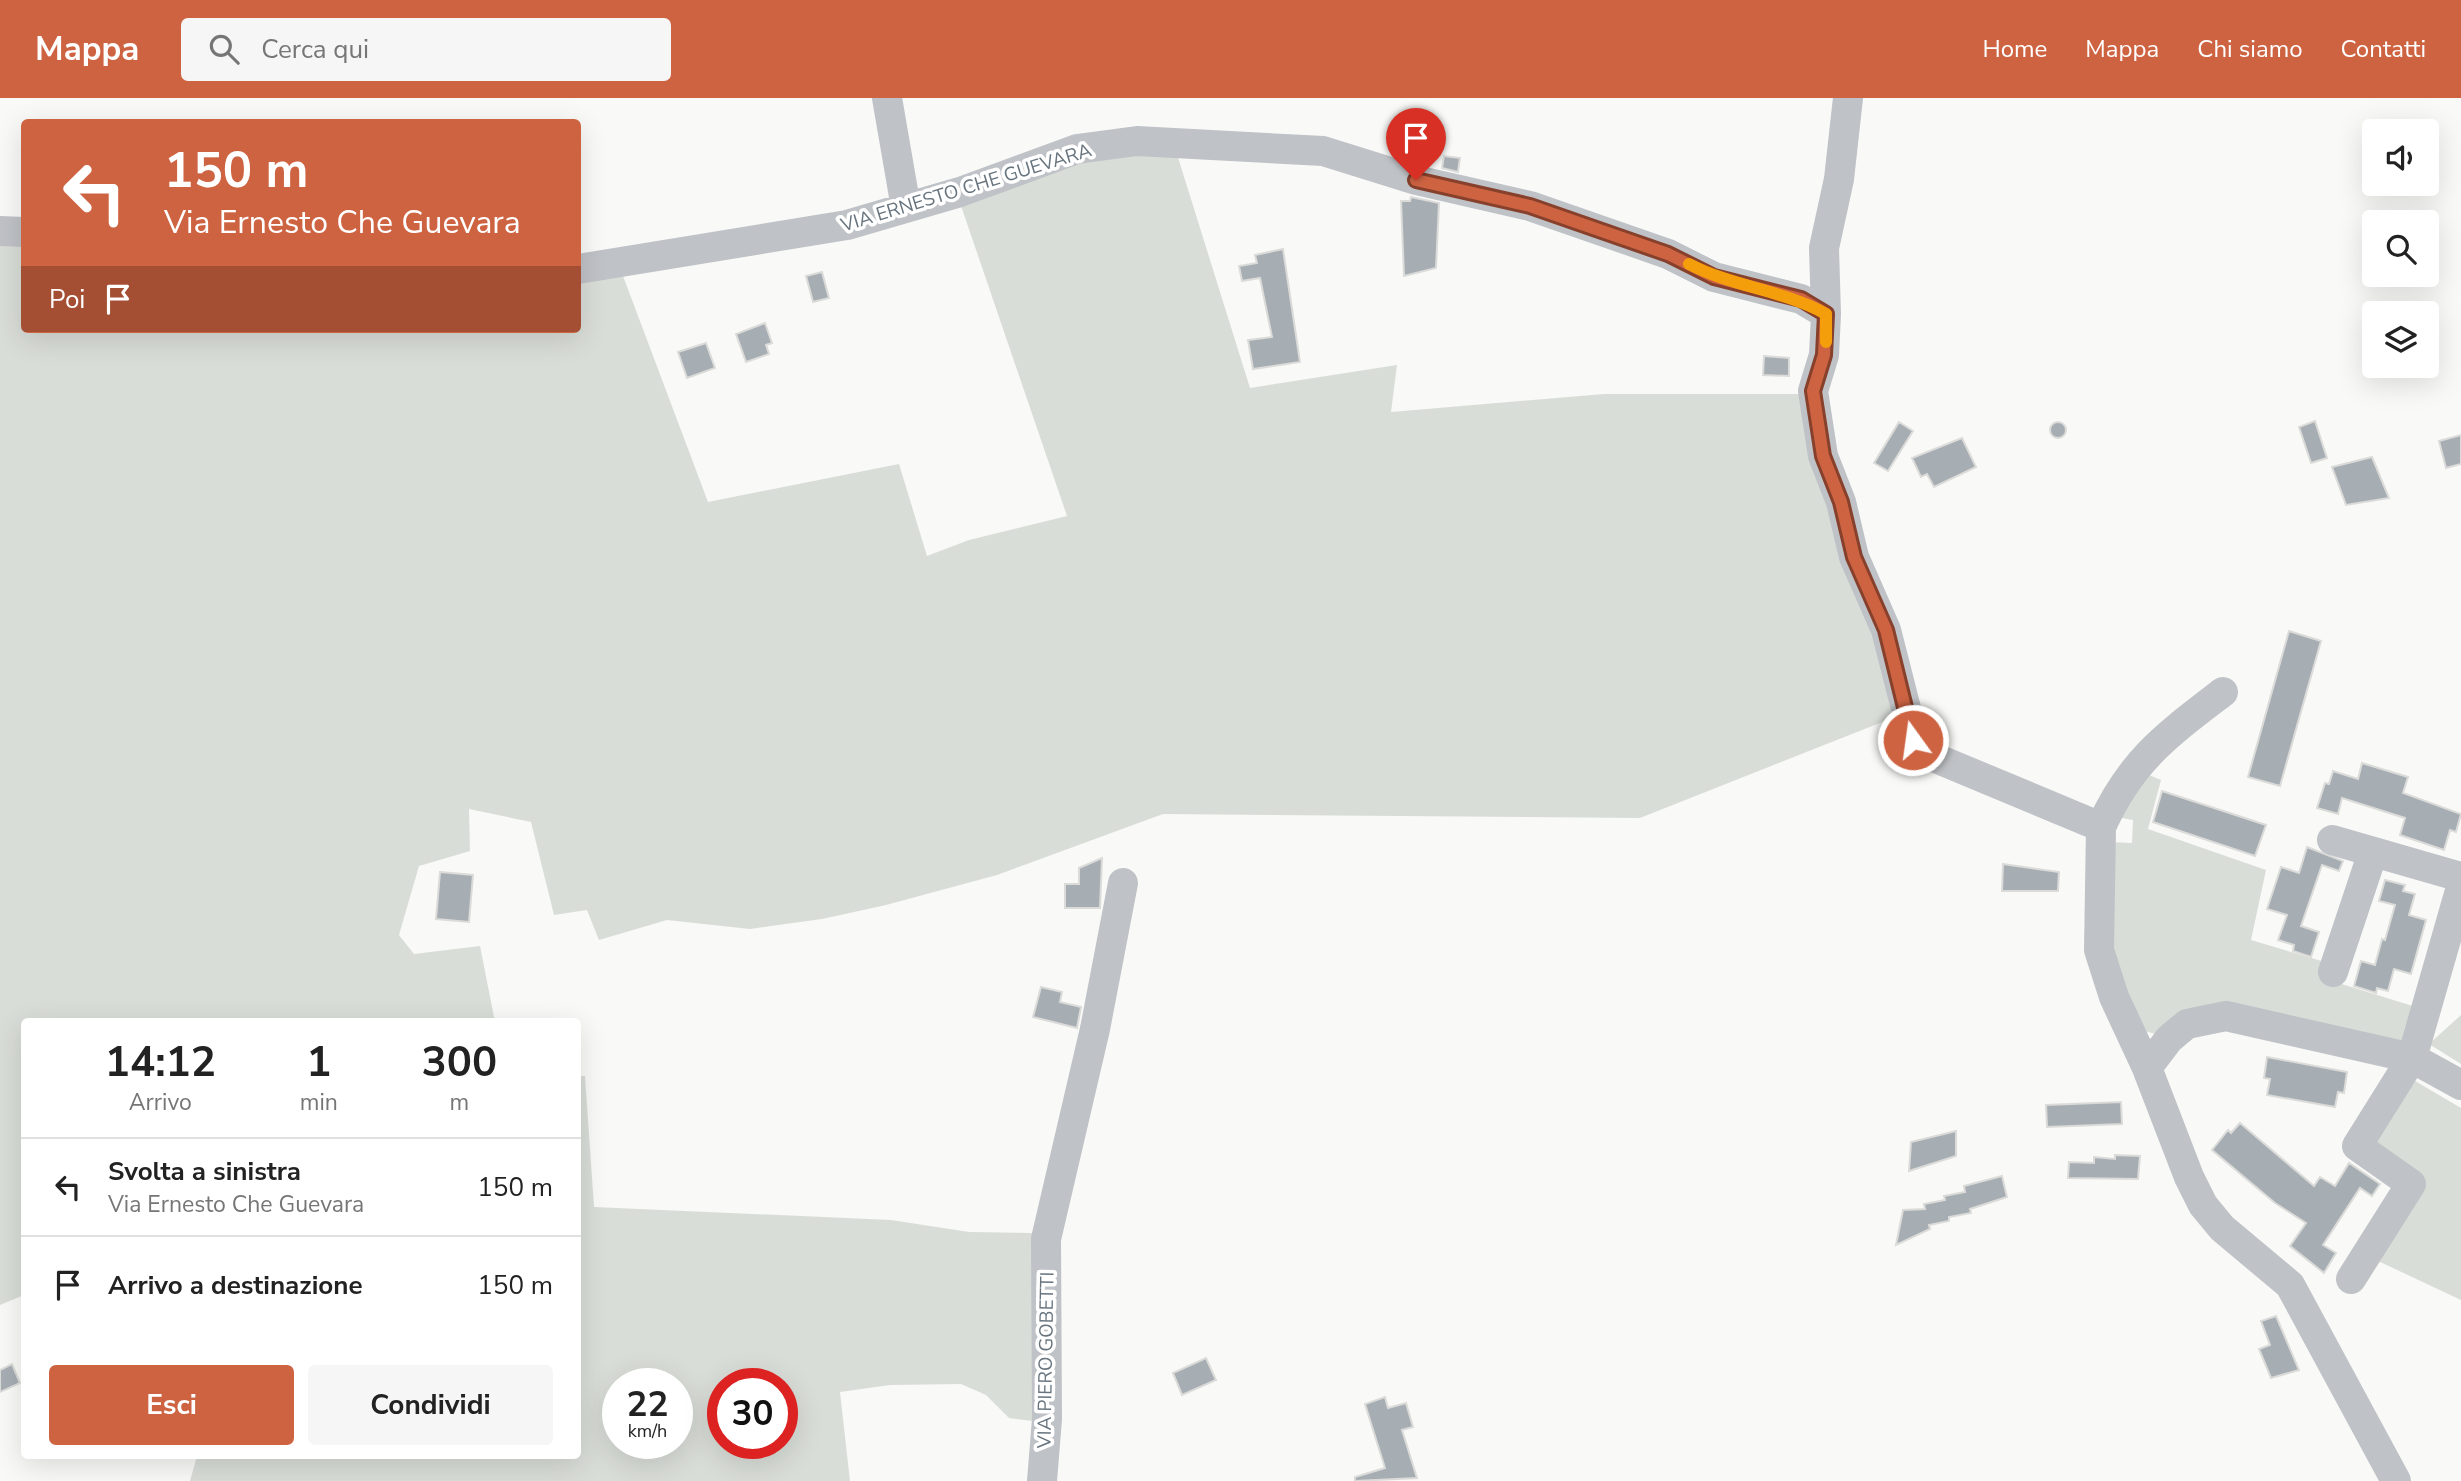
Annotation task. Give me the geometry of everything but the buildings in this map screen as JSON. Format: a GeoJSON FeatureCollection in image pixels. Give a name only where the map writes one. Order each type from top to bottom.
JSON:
{"type":"FeatureCollection","features":[{"type":"Feature","properties":{"kind":"street"},"geometry":{"type":"LineString","coordinates":[[887,98],[906,208]]}},
{"type":"Feature","properties":{"kind":"street"},"geometry":{"type":"LineString","coordinates":[[1848,98],[1839,179],[1824,248],[1824,355],[1813,391],[1823,456],[1841,502],[1854,557],[1886,630],[1913,740],[1921,752],[2101,827]]}},
{"type":"Feature","properties":{"kind":"street","name":"VIA ERNESTO CHE GUEVARA"},"geometry":{"type":"LineString","coordinates":[[581,269],[846,225],[1089,148],[1137,141],[1324,151],[1416,180],[1530,206],[1668,254],[1714,277],[1801,299],[1826,314]]}},
{"type":"Feature","properties":{"kind":"street"},"geometry":{"type":"LineString","coordinates":[[0,231],[21,232]]}},
{"type":"Feature","properties":{"kind":"street"},"geometry":{"type":"LineString","coordinates":[[2223,692],[2161,739],[2118,790],[2101,827],[2099,950],[2114,997],[2147,1068],[2189,1177],[2203,1205],[2222,1228],[2290,1285],[2396,1481]]}},
{"type":"Feature","properties":{"kind":"street"},"geometry":{"type":"LineString","coordinates":[[2332,840],[2461,877]]}},
{"type":"Feature","properties":{"kind":"street"},"geometry":{"type":"LineString","coordinates":[[2333,972],[2373,852]]}},
{"type":"Feature","properties":{"kind":"street","name":"VIA PIERO GOBETTI"},"geometry":{"type":"LineString","coordinates":[[1042,1481],[1047,1419],[1046,1239],[1095,1029],[1123,883]]}},
{"type":"Feature","properties":{"kind":"street"},"geometry":{"type":"LineString","coordinates":[[2351,1279],[2411,1184],[2357,1146],[2412,1058],[2461,887]]}},
{"type":"Feature","properties":{"kind":"street"},"geometry":{"type":"LineString","coordinates":[[2147,1068],[2169,1039],[2188,1024],[2226,1016],[2412,1058],[2461,1086]]}},
{"type":"Feature","properties":{"kind":"shaded area"},"geometry":{"type":"Polygon","coordinates":[[[1176,151],[1250,388],[1397,365],[1391,412],[1604,394],[1804,394],[1879,637],[1895,717],[1640,818],[1163,814],[997,875],[886,905],[822,919],[750,929],[667,920],[599,940],[587,910],[554,915],[531,822],[469,809],[470,851],[419,866],[399,935],[414,954],[480,946],[494,1018],[21,1018],[21,1296],[0,1305],[0,241],[21,241],[21,333],[581,333],[581,274],[620,268],[708,502],[899,464],[927,556],[969,540],[1067,516],[959,200],[1079,156],[1176,151]]]}},
{"type":"Feature","properties":{"kind":"shaded area"},"geometry":{"type":"Polygon","coordinates":[[[2142,772],[2161,780],[2148,829],[2266,870],[2251,940],[2325,962],[2319,977],[2416,1007],[2408,1042],[2231,1007],[2156,1034],[2140,1030],[2106,945],[2111,842],[2132,843],[2133,820],[2116,817],[2142,772]]]}},
{"type":"Feature","properties":{"kind":"shaded area"},"geometry":{"type":"Polygon","coordinates":[[[2461,1015],[2461,1064],[2429,1044],[2461,1015]]]}},
{"type":"Feature","properties":{"kind":"shaded area"},"geometry":{"type":"Polygon","coordinates":[[[581,1076],[585,1076],[594,1207],[891,1220],[969,1232],[1031,1233],[1041,1236],[1041,1422],[1009,1418],[986,1395],[961,1384],[890,1385],[840,1392],[850,1481],[190,1481],[196,1459],[581,1459],[581,1076]]]}},
{"type":"Feature","properties":{"kind":"shaded area"},"geometry":{"type":"Polygon","coordinates":[[[2410,1078],[2461,1108],[2461,1300],[2378,1261],[2424,1181],[2371,1147],[2410,1078]]]}},
{"type":"Feature","properties":{"kind":"slow traffic"},"geometry":{"type":"LineString","coordinates":[[1689,264],[1714,277],[1801,299],[1826,314],[1826,342]]}},
{"type":"Feature","properties":{"kind":"route"},"geometry":{"type":"LineString","coordinates":[[1416,180],[1462,188],[1530,206],[1668,254],[1714,277],[1801,299],[1826,314],[1827,338],[1813,391],[1823,456],[1841,502],[1854,557],[1886,630],[1913,740]]}}]}
